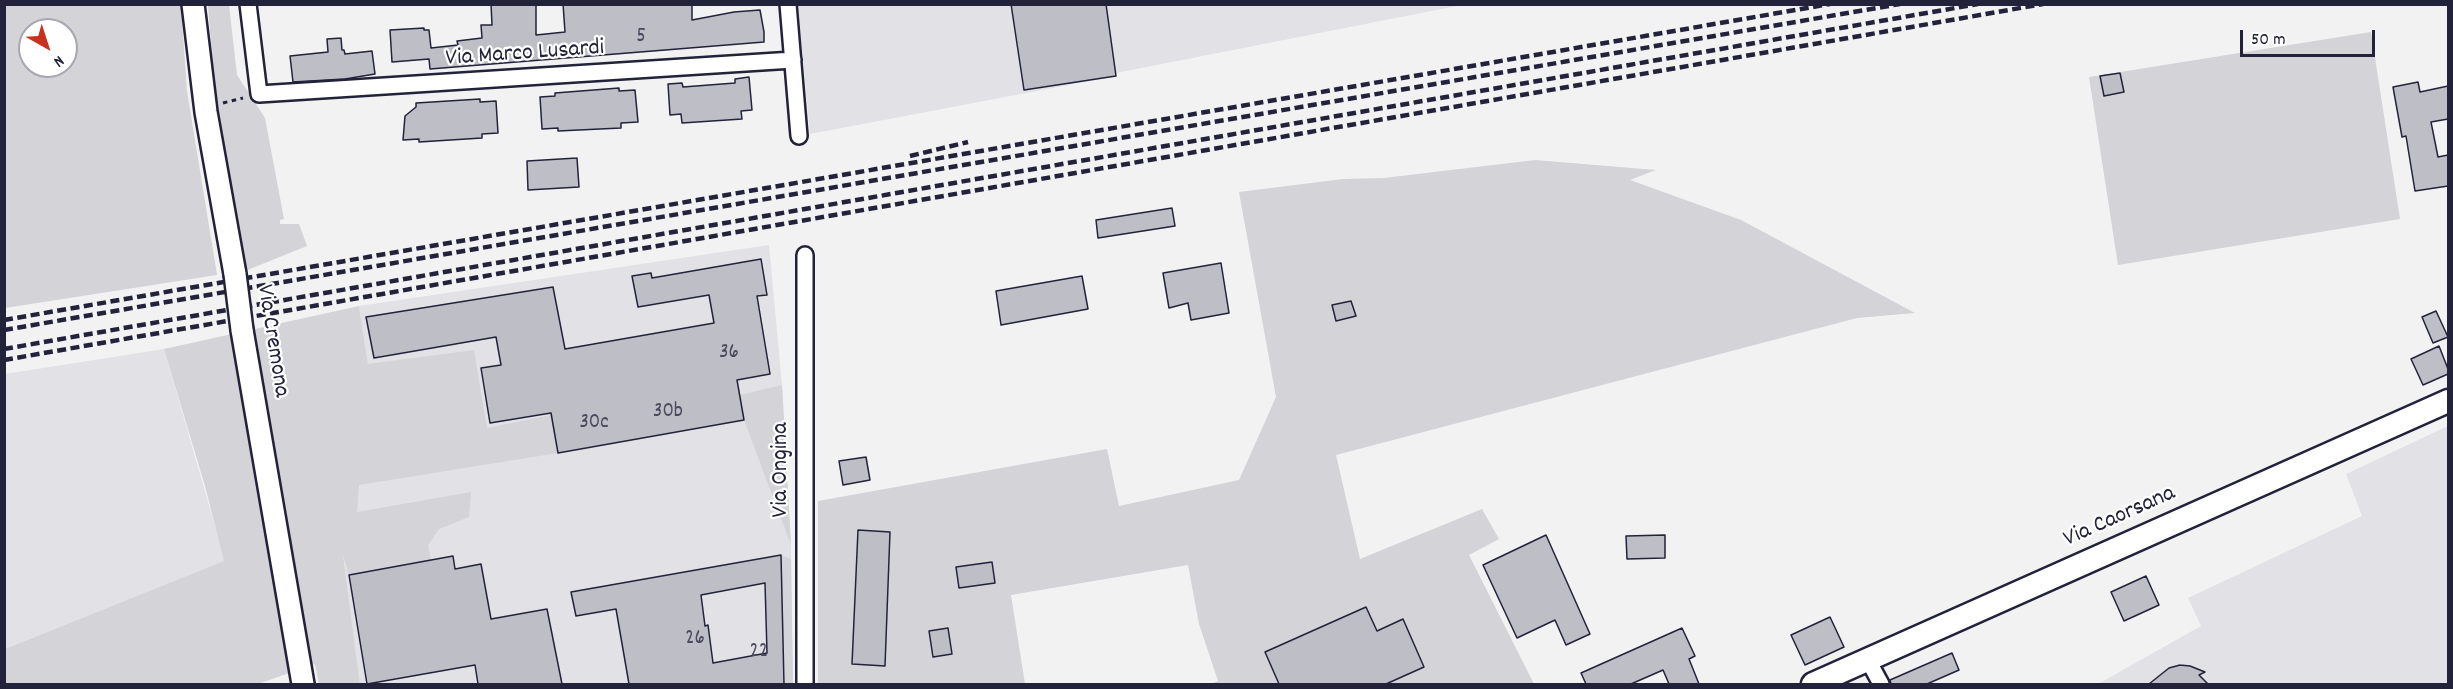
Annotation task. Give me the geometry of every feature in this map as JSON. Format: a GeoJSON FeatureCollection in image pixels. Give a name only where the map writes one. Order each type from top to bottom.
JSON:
{"type":"FeatureCollection","features":[{"type":"Feature","properties":{"kind":"main road","name":"Via Cremona"},"geometry":{"type":"LineString","coordinates":[[193,4],[206,112],[303,684]]}},
{"type":"Feature","properties":{"kind":"main road","name":"Via Caorsana"},"geometry":{"type":"LineString","coordinates":[[1813,684],[2448,401]]}},
{"type":"Feature","properties":{"kind":"street"},"geometry":{"type":"LineString","coordinates":[[248,4],[259,94]]}},
{"type":"Feature","properties":{"kind":"street"},"geometry":{"type":"LineString","coordinates":[[788,4],[799,136]]}},
{"type":"Feature","properties":{"kind":"street","name":"Via Marco Lusardi"},"geometry":{"type":"LineString","coordinates":[[259,94],[793,60]]}},
{"type":"Feature","properties":{"kind":"street","name":"Via Ongina"},"geometry":{"type":"LineString","coordinates":[[805,255],[805,684]]}},
{"type":"Feature","properties":{"kind":"street"},"geometry":{"type":"LineString","coordinates":[[1868,660],[1881,684]]}},
{"type":"Feature","properties":{"kind":"path"},"geometry":{"type":"LineString","coordinates":[[215,105],[259,94]]}},
{"type":"Feature","properties":{"kind":"shaded area"},"geometry":{"type":"Polygon","coordinates":[[[5,4],[181,5],[187,91],[217,275],[5,308],[5,4]]]}},
{"type":"Feature","properties":{"kind":"shaded area"},"geometry":{"type":"Polygon","coordinates":[[[208,5],[229,5],[237,75],[265,118],[284,219],[280,220],[280,224],[299,224],[307,246],[245,271],[214,83],[208,5]]]}},
{"type":"Feature","properties":{"kind":"shaded area"},"geometry":{"type":"Polygon","coordinates":[[[798,5],[1462,5],[1116,73],[1116,76],[810,134],[798,5]]]}},
{"type":"Feature","properties":{"kind":"shaded area"},"geometry":{"type":"Polygon","coordinates":[[[2371,32],[2400,219],[2118,265],[2089,77],[2371,32]]]}},
{"type":"Feature","properties":{"kind":"shaded area"},"geometry":{"type":"Polygon","coordinates":[[[1535,160],[1656,170],[1630,180],[1741,220],[1915,313],[1857,318],[1336,455],[1360,559],[1482,509],[1499,539],[1469,555],[1534,684],[1211,684],[1218,681],[1199,624],[1188,565],[1011,595],[1025,684],[818,684],[818,501],[1107,449],[1119,506],[1239,480],[1276,397],[1239,192],[1535,160]]]}},
{"type":"Feature","properties":{"kind":"shaded area"},"geometry":{"type":"Polygon","coordinates":[[[769,245],[782,385],[791,545],[793,684],[360,684],[322,395],[368,364],[359,306],[769,245]]]}},
{"type":"Feature","properties":{"kind":"shaded area"},"geometry":{"type":"Polygon","coordinates":[[[359,306],[368,364],[474,350],[487,428],[551,415],[558,453],[359,485],[357,512],[471,492],[469,517],[439,529],[428,545],[431,560],[349,575],[343,555],[360,684],[319,684],[315,664],[258,684],[5,684],[5,649],[224,561],[205,486],[164,349],[359,306]]]}},
{"type":"Feature","properties":{"kind":"shaded area"},"geometry":{"type":"Polygon","coordinates":[[[164,349],[225,561],[5,649],[5,374],[164,349]]]}},
{"type":"Feature","properties":{"kind":"shaded area"},"geometry":{"type":"Polygon","coordinates":[[[782,385],[791,545],[744,420],[740,395],[782,385]]]}},
{"type":"Feature","properties":{"kind":"shaded area"},"geometry":{"type":"Polygon","coordinates":[[[2448,426],[2448,684],[2098,684],[2201,626],[2188,598],[2362,516],[2346,474],[2448,426]]]}},
{"type":"Feature","properties":{"kind":"shaded area"},"geometry":{"type":"Polygon","coordinates":[[[781,555],[791,559],[793,684],[785,684],[782,604],[766,604],[782,580],[781,555]]]}},
{"type":"Feature","properties":{"kind":"building"},"geometry":{"type":"Polygon","coordinates":[[[491,4],[536,4],[536,35],[565,32],[563,4],[692,4],[692,20],[734,12],[760,10],[764,42],[430,69],[429,59],[392,62],[390,30],[424,28],[424,30],[429,30],[431,48],[458,45],[457,41],[482,38],[481,25],[492,25],[491,4]]]}},
{"type":"Feature","properties":{"kind":"building"},"geometry":{"type":"Polygon","coordinates":[[[1011,4],[1106,4],[1116,76],[1024,90],[1011,4]]]}},
{"type":"Feature","properties":{"kind":"building"},"geometry":{"type":"Polygon","coordinates":[[[341,38],[342,50],[345,54],[372,51],[375,74],[345,79],[293,82],[290,56],[328,52],[327,39],[341,38]]]}},
{"type":"Feature","properties":{"kind":"building"},"geometry":{"type":"Polygon","coordinates":[[[2120,73],[2124,92],[2104,96],[2100,76],[2120,73]]]}},
{"type":"Feature","properties":{"kind":"building"},"geometry":{"type":"Polygon","coordinates":[[[749,77],[752,110],[741,111],[742,119],[682,123],[681,114],[670,115],[668,84],[682,83],[683,87],[735,83],[735,79],[749,77]]]}},
{"type":"Feature","properties":{"kind":"building"},"geometry":{"type":"Polygon","coordinates":[[[2418,82],[2420,92],[2448,86],[2448,119],[2431,122],[2438,157],[2448,155],[2448,186],[2415,191],[2406,136],[2402,137],[2393,87],[2418,82]]]}},
{"type":"Feature","properties":{"kind":"building"},"geometry":{"type":"Polygon","coordinates":[[[619,88],[619,91],[635,90],[638,122],[621,123],[621,128],[558,131],[558,128],[542,129],[540,97],[555,96],[555,93],[619,88]]]}},
{"type":"Feature","properties":{"kind":"building"},"geometry":{"type":"Polygon","coordinates":[[[480,99],[480,102],[496,101],[498,133],[482,134],[482,138],[419,142],[419,139],[403,140],[405,116],[416,107],[416,103],[480,99]]]}},
{"type":"Feature","properties":{"kind":"building"},"geometry":{"type":"Polygon","coordinates":[[[577,158],[579,187],[528,190],[527,161],[577,158]]]}},
{"type":"Feature","properties":{"kind":"building"},"geometry":{"type":"Polygon","coordinates":[[[1172,208],[1175,226],[1098,238],[1096,220],[1172,208]]]}},
{"type":"Feature","properties":{"kind":"building"},"geometry":{"type":"Polygon","coordinates":[[[761,259],[767,295],[757,296],[770,374],[737,380],[744,420],[558,453],[551,413],[490,423],[481,368],[501,365],[496,337],[374,358],[366,317],[553,287],[565,349],[714,323],[709,295],[638,307],[632,276],[651,273],[652,278],[761,259]]]}},
{"type":"Feature","properties":{"kind":"building"},"geometry":{"type":"Polygon","coordinates":[[[1221,263],[1229,313],[1191,320],[1188,303],[1169,308],[1163,273],[1221,263]]]}},
{"type":"Feature","properties":{"kind":"building"},"geometry":{"type":"Polygon","coordinates":[[[1082,276],[1088,309],[1001,325],[996,291],[1082,276]]]}},
{"type":"Feature","properties":{"kind":"building"},"geometry":{"type":"Polygon","coordinates":[[[1351,301],[1356,316],[1336,321],[1332,305],[1351,301]]]}},
{"type":"Feature","properties":{"kind":"building"},"geometry":{"type":"Polygon","coordinates":[[[2436,311],[2448,337],[2433,343],[2422,317],[2436,311]]]}},
{"type":"Feature","properties":{"kind":"building"},"geometry":{"type":"Polygon","coordinates":[[[2439,346],[2448,374],[2423,385],[2411,359],[2439,346]]]}},
{"type":"Feature","properties":{"kind":"building"},"geometry":{"type":"Polygon","coordinates":[[[866,457],[870,480],[843,485],[839,461],[866,457]]]}},
{"type":"Feature","properties":{"kind":"building"},"geometry":{"type":"Polygon","coordinates":[[[858,530],[890,532],[885,666],[852,664],[858,530]]]}},
{"type":"Feature","properties":{"kind":"building"},"geometry":{"type":"Polygon","coordinates":[[[1546,535],[1590,634],[1566,645],[1555,620],[1517,638],[1483,565],[1546,535]]]}},
{"type":"Feature","properties":{"kind":"building"},"geometry":{"type":"Polygon","coordinates":[[[1665,535],[1665,558],[1627,559],[1626,536],[1665,535]]]}},
{"type":"Feature","properties":{"kind":"building"},"geometry":{"type":"Polygon","coordinates":[[[781,555],[784,684],[629,684],[616,609],[576,616],[571,592],[781,555]],[[765,583],[701,595],[713,663],[767,653],[765,583]]]}},
{"type":"Feature","properties":{"kind":"building"},"geometry":{"type":"Polygon","coordinates":[[[453,556],[455,569],[481,564],[491,619],[547,609],[562,684],[478,684],[475,665],[367,684],[349,575],[453,556]]]}},
{"type":"Feature","properties":{"kind":"building"},"geometry":{"type":"Polygon","coordinates":[[[992,562],[995,583],[959,588],[956,567],[992,562]]]}},
{"type":"Feature","properties":{"kind":"building"},"geometry":{"type":"Polygon","coordinates":[[[2146,576],[2159,605],[2124,621],[2111,592],[2146,576]]]}},
{"type":"Feature","properties":{"kind":"building"},"geometry":{"type":"Polygon","coordinates":[[[1366,607],[1377,631],[1403,619],[1424,667],[1386,684],[1279,684],[1265,652],[1366,607]]]}},
{"type":"Feature","properties":{"kind":"building"},"geometry":{"type":"Polygon","coordinates":[[[1830,617],[1844,647],[1805,665],[1791,635],[1830,617]]]}},
{"type":"Feature","properties":{"kind":"building"},"geometry":{"type":"Polygon","coordinates":[[[948,628],[952,654],[933,657],[929,631],[948,628]]]}},
{"type":"Feature","properties":{"kind":"building"},"geometry":{"type":"Polygon","coordinates":[[[1682,628],[1695,656],[1689,659],[1699,684],[1669,684],[1663,670],[1631,684],[1586,684],[1581,673],[1682,628]]]}},
{"type":"Feature","properties":{"kind":"building"},"geometry":{"type":"Polygon","coordinates":[[[1952,653],[1959,670],[1927,684],[1891,684],[1890,680],[1952,653]]]}},
{"type":"Feature","properties":{"kind":"building"},"geometry":{"type":"Polygon","coordinates":[[[2180,665],[2205,672],[2199,675],[2208,684],[2149,684],[2169,668],[2180,665]]]}},
{"type":"Feature","properties":{"kind":"railway"},"geometry":{"type":"LineString","coordinates":[[4,320],[1830,4]]}},
{"type":"Feature","properties":{"kind":"railway"},"geometry":{"type":"LineString","coordinates":[[4,330],[1900,4]]}},
{"type":"Feature","properties":{"kind":"railway"},"geometry":{"type":"LineString","coordinates":[[4,349],[1978,4]]}},
{"type":"Feature","properties":{"kind":"railway"},"geometry":{"type":"LineString","coordinates":[[4,360],[2043,4]]}},
{"type":"Feature","properties":{"kind":"railway"},"geometry":{"type":"LineString","coordinates":[[910,156],[968,142]]}}]}
